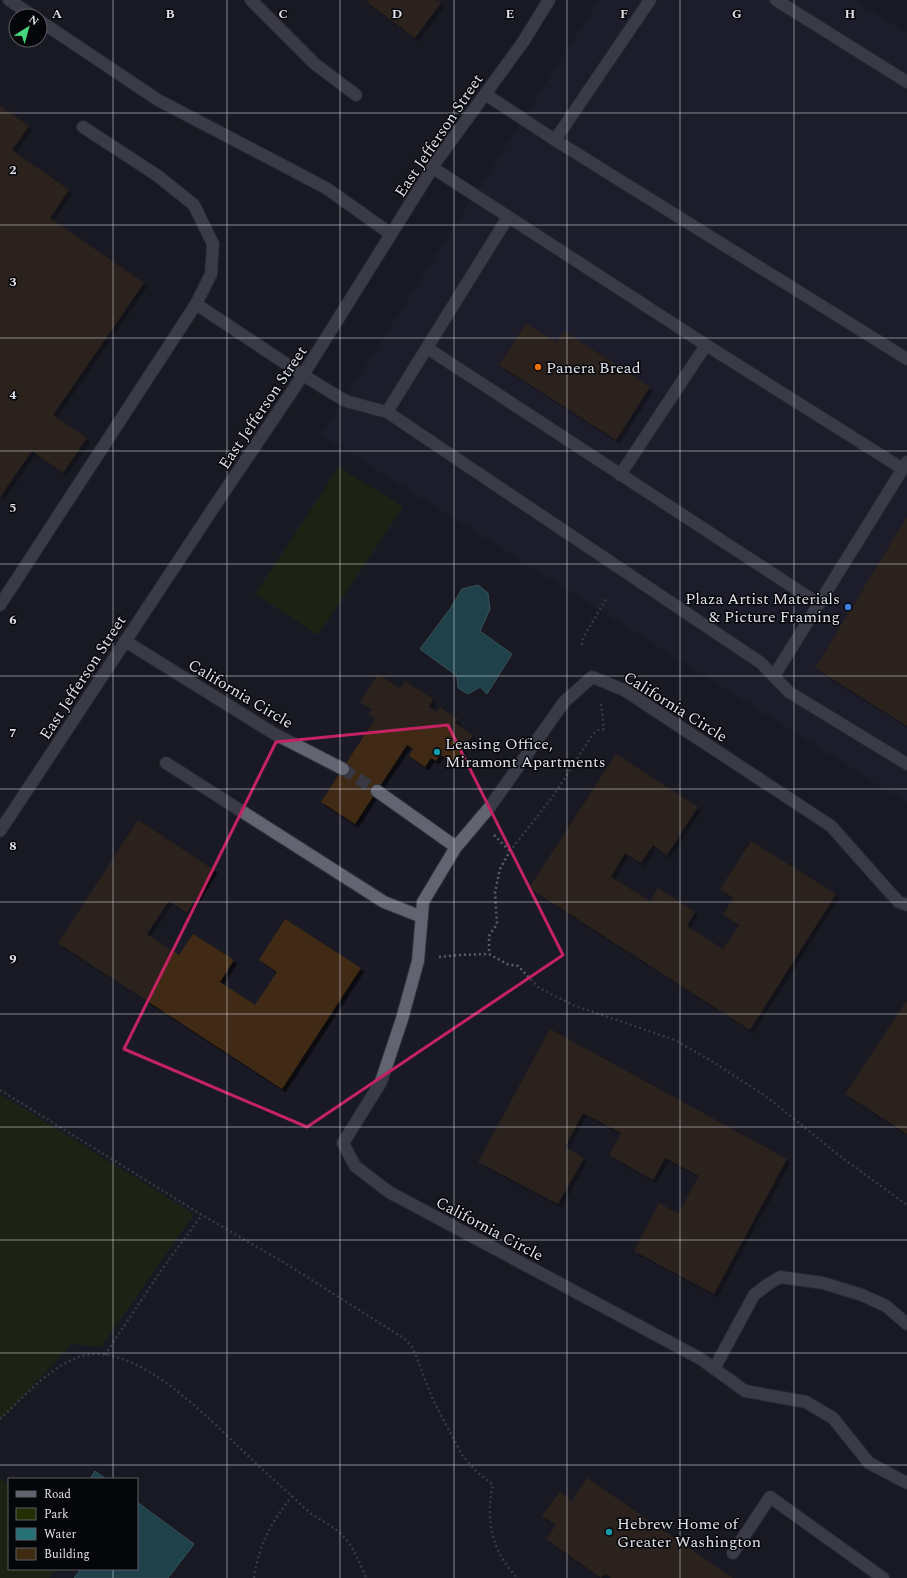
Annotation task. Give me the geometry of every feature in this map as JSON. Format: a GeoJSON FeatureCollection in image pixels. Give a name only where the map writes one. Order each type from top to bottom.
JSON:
{"type":"FeatureCollection","features":[{"type":"Feature","properties":{"kind":"street"},"geometry":{"type":"LineString","coordinates":[[9,0],[21,8]]}},
{"type":"Feature","properties":{"kind":"street"},"geometry":{"type":"LineString","coordinates":[[251,0],[315,64],[356,95]]}},
{"type":"Feature","properties":{"kind":"street","name":"East Jefferson Street"},"geometry":{"type":"LineString","coordinates":[[0,831],[303,375],[433,168],[523,42],[549,0]]}},
{"type":"Feature","properties":{"kind":"street"},"geometry":{"type":"LineString","coordinates":[[555,140],[650,0]]}},
{"type":"Feature","properties":{"kind":"street"},"geometry":{"type":"LineString","coordinates":[[776,0],[907,82]]}},
{"type":"Feature","properties":{"kind":"street"},"geometry":{"type":"LineString","coordinates":[[48,26],[158,100],[326,188],[391,234]]}},
{"type":"Feature","properties":{"kind":"street"},"geometry":{"type":"LineString","coordinates":[[485,94],[555,140],[907,359]]}},
{"type":"Feature","properties":{"kind":"street"},"geometry":{"type":"LineString","coordinates":[[0,605],[196,304],[211,274],[213,244],[194,205],[158,176],[83,126]]}},
{"type":"Feature","properties":{"kind":"street"},"geometry":{"type":"LineString","coordinates":[[433,168],[706,345],[905,466],[774,676]]}},
{"type":"Feature","properties":{"kind":"street"},"geometry":{"type":"LineString","coordinates":[[387,412],[508,217]]}},
{"type":"Feature","properties":{"kind":"street"},"geometry":{"type":"LineString","coordinates":[[196,304],[303,375],[349,402],[387,412],[761,663],[789,692],[907,764]]}},
{"type":"Feature","properties":{"kind":"street"},"geometry":{"type":"LineString","coordinates":[[620,475],[706,345]]}},
{"type":"Feature","properties":{"kind":"street"},"geometry":{"type":"LineString","coordinates":[[427,348],[819,604]]}},
{"type":"Feature","properties":{"kind":"street","name":"California Circle"},"geometry":{"type":"LineString","coordinates":[[125,641],[273,734],[343,769]]}},
{"type":"Feature","properties":{"kind":"street","name":"California Circle"},"geometry":{"type":"LineString","coordinates":[[907,905],[899,902],[831,826],[624,690],[592,677],[564,702],[489,808],[456,847],[423,902],[418,961],[402,1019],[381,1082],[343,1143],[355,1166],[388,1192],[701,1359],[745,1391],[806,1402],[834,1418],[868,1463],[907,1483]]}},
{"type":"Feature","properties":{"kind":"street"},"geometry":{"type":"LineString","coordinates":[[166,763],[384,902],[422,917]]}},
{"type":"Feature","properties":{"kind":"street"},"geometry":{"type":"LineString","coordinates":[[377,791],[456,847]]}},
{"type":"Feature","properties":{"kind":"street"},"geometry":{"type":"LineString","coordinates":[[714,1369],[754,1295],[766,1285],[780,1277],[824,1283],[862,1295],[886,1306],[907,1324]]}},
{"type":"Feature","properties":{"kind":"street"},"geometry":{"type":"LineString","coordinates":[[733,1553],[770,1497],[883,1578]]}},
{"type":"Feature","properties":{"kind":"path"},"geometry":{"type":"LineString","coordinates":[[582,645],[583,638],[606,599]]}},
{"type":"Feature","properties":{"kind":"path"},"geometry":{"type":"LineString","coordinates":[[489,954],[489,936],[498,924],[495,892],[500,869],[510,851],[554,795],[593,734],[598,730],[604,729],[601,702]]}},
{"type":"Feature","properties":{"kind":"path"},"geometry":{"type":"LineString","coordinates":[[492,832],[510,851]]}},
{"type":"Feature","properties":{"kind":"path"},"geometry":{"type":"LineString","coordinates":[[418,961],[459,955],[489,954],[507,964],[518,966],[539,988],[573,1005],[674,1040],[713,1062],[767,1097],[841,1157],[907,1205]]}},
{"type":"Feature","properties":{"kind":"path"},"geometry":{"type":"LineString","coordinates":[[0,1090],[202,1215],[288,1265],[405,1339],[414,1348],[433,1400],[462,1455],[476,1471],[493,1485],[490,1499],[489,1518],[494,1539],[502,1558],[517,1578]]}},
{"type":"Feature","properties":{"kind":"path"},"geometry":{"type":"LineString","coordinates":[[104,1356],[162,1269],[202,1215]]}},
{"type":"Feature","properties":{"kind":"path"},"geometry":{"type":"LineString","coordinates":[[0,1419],[47,1376],[67,1362],[79,1357],[93,1354],[130,1362],[177,1390],[292,1496],[313,1514],[343,1536],[354,1549],[366,1578]]}},
{"type":"Feature","properties":{"kind":"path"},"geometry":{"type":"LineString","coordinates":[[254,1578],[262,1543],[278,1514],[292,1496]]}},
{"type":"Feature","properties":{"kind":"highlighted area"},"geometry":{"type":"Polygon","coordinates":[[[448,725],[563,955],[307,1127],[124,1049],[276,742],[448,725]]]}},
{"type":"Feature","properties":{"kind":"shaded area"},"geometry":{"type":"Polygon","coordinates":[[[599,0],[854,0],[907,33],[907,803],[321,435],[599,0]]]}},
{"type":"Feature","properties":{"kind":"green space"},"geometry":{"type":"Polygon","coordinates":[[[339,467],[403,507],[318,635],[255,594],[339,467]]]}},
{"type":"Feature","properties":{"kind":"green space"},"geometry":{"type":"Polygon","coordinates":[[[0,1094],[194,1214],[101,1347],[72,1344],[0,1420],[0,1094]]]}},
{"type":"Feature","properties":{"kind":"green space"},"geometry":{"type":"Polygon","coordinates":[[[0,1478],[8,1484],[8,1570],[55,1570],[49,1578],[0,1578],[0,1478]]]}},
{"type":"Feature","properties":{"kind":"water"},"geometry":{"type":"Polygon","coordinates":[[[478,585],[488,593],[490,609],[480,631],[512,654],[487,694],[480,687],[468,694],[458,688],[457,676],[420,649],[450,609],[462,589],[478,585]]]}},
{"type":"Feature","properties":{"kind":"water"},"geometry":{"type":"Polygon","coordinates":[[[95,1471],[105,1478],[91,1478],[95,1471]]]}},
{"type":"Feature","properties":{"kind":"water"},"geometry":{"type":"Polygon","coordinates":[[[138,1503],[194,1544],[168,1578],[74,1578],[80,1570],[138,1570],[138,1503]]]}},
{"type":"Feature","properties":{"kind":"building"},"geometry":{"type":"Polygon","coordinates":[[[368,0],[436,0],[441,3],[415,38],[367,2],[368,0]]]}},
{"type":"Feature","properties":{"kind":"building"},"geometry":{"type":"Polygon","coordinates":[[[0,106],[29,126],[12,150],[69,190],[50,218],[144,283],[53,415],[87,438],[63,473],[32,451],[0,497],[0,106]]]}},
{"type":"Feature","properties":{"kind":"building"},"geometry":{"type":"Polygon","coordinates":[[[526,323],[557,343],[564,331],[650,387],[616,440],[499,365],[526,323]]]}},
{"type":"Feature","properties":{"kind":"building"},"geometry":{"type":"Polygon","coordinates":[[[907,517],[907,726],[815,668],[907,517]]]}},
{"type":"Feature","properties":{"kind":"building","name":"Leasing Office, Miramont Apartments"},"geometry":{"type":"Polygon","coordinates":[[[378,674],[400,688],[405,681],[433,699],[429,707],[436,712],[440,707],[458,719],[455,723],[473,735],[455,763],[440,755],[436,761],[431,758],[425,767],[409,756],[413,749],[407,745],[355,824],[321,802],[375,719],[368,714],[372,710],[360,702],[378,674]]]}},
{"type":"Feature","properties":{"kind":"building"},"geometry":{"type":"Polygon","coordinates":[[[616,754],[698,807],[667,855],[653,845],[641,863],[625,853],[611,877],[650,901],[658,888],[695,912],[687,926],[723,949],[739,925],[723,915],[733,898],[720,889],[751,841],[836,894],[750,1030],[529,888],[616,754]]]}},
{"type":"Feature","properties":{"kind":"building"},"geometry":{"type":"Polygon","coordinates":[[[138,820],[214,870],[187,913],[169,901],[147,934],[179,955],[193,934],[234,960],[220,982],[255,1005],[277,972],[259,960],[285,919],[361,968],[282,1089],[58,943],[138,820]]]}},
{"type":"Feature","properties":{"kind":"building"},"geometry":{"type":"Polygon","coordinates":[[[907,1000],[907,1134],[845,1094],[907,1000]]]}},
{"type":"Feature","properties":{"kind":"building"},"geometry":{"type":"Polygon","coordinates":[[[550,1029],[787,1159],[714,1294],[634,1251],[659,1203],[678,1214],[699,1176],[665,1158],[653,1180],[609,1155],[621,1133],[583,1113],[565,1147],[584,1158],[558,1204],[478,1162],[550,1029]]]}},
{"type":"Feature","properties":{"kind":"building","name":"Hebrew Home of Greater Washington"},"geometry":{"type":"Polygon","coordinates":[[[587,1478],[733,1578],[611,1578],[605,1574],[601,1578],[546,1539],[556,1525],[542,1516],[560,1492],[572,1501],[587,1478]]]}},
{"type":"Feature","properties":{"kind":"tunnel"},"geometry":{"type":"LineString","coordinates":[[343,769],[377,791]]}},
{"type":"Feature","properties":{"kind":"place","name":"Panera Bread"},"geometry":{"type":"Point","coordinates":[538,367]}},
{"type":"Feature","properties":{"kind":"place","name":"Plaza Artist Materials & Picture Framing"},"geometry":{"type":"Point","coordinates":[848,607]}},
{"type":"Feature","properties":{"kind":"place","name":"Leasing Office, Miramont Apartments"},"geometry":{"type":"Point","coordinates":[437,752]}},
{"type":"Feature","properties":{"kind":"place","name":"Hebrew Home of Greater Washington"},"geometry":{"type":"Point","coordinates":[609,1532]}}]}
